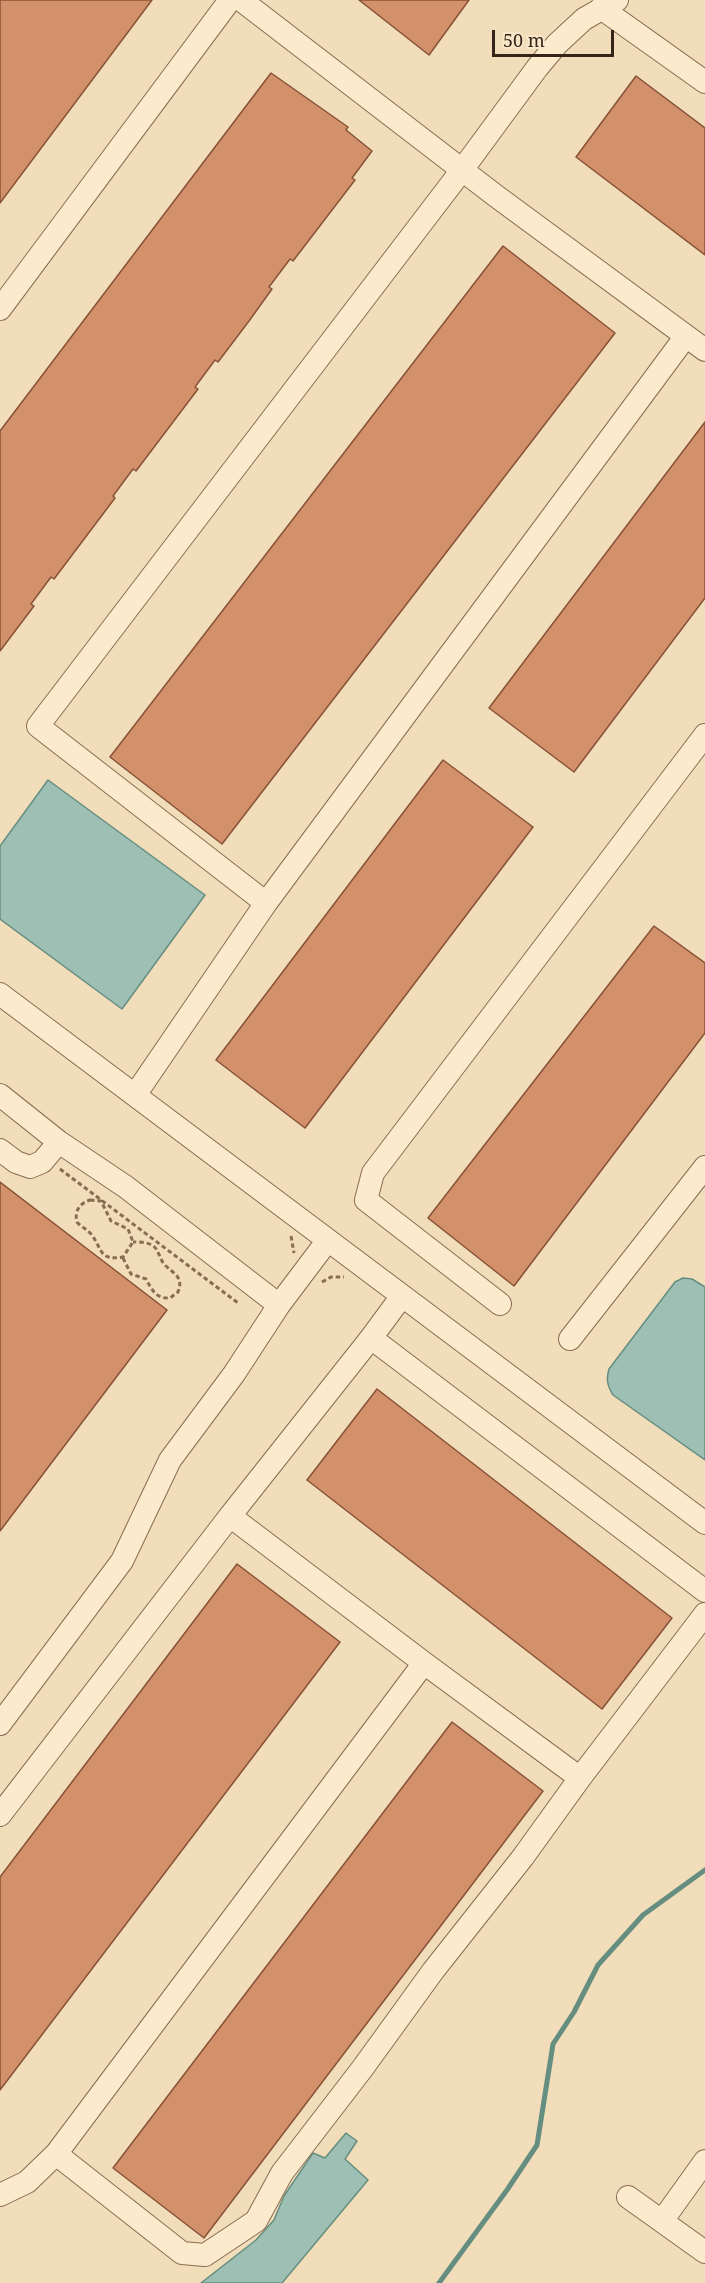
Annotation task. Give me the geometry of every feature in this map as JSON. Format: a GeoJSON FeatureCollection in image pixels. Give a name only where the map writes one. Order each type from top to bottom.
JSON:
{"type":"FeatureCollection","features":[{"type":"Feature","properties":{"kind":"street"},"geometry":{"type":"LineString","coordinates":[[0,309],[230,0]]}},
{"type":"Feature","properties":{"kind":"street"},"geometry":{"type":"LineString","coordinates":[[241,0],[462,170],[705,350]]}},
{"type":"Feature","properties":{"kind":"street"},"geometry":{"type":"LineString","coordinates":[[266,903],[38,726],[557,44],[584,19],[609,4],[705,82]]}},
{"type":"Feature","properties":{"kind":"street"},"geometry":{"type":"LineString","coordinates":[[135,1095],[266,903],[686,336]]}},
{"type":"Feature","properties":{"kind":"street"},"geometry":{"type":"LineString","coordinates":[[500,1304],[366,1200],[373,1173],[705,735]]}},
{"type":"Feature","properties":{"kind":"street"},"geometry":{"type":"LineString","coordinates":[[0,994],[705,1523]]}},
{"type":"Feature","properties":{"kind":"street"},"geometry":{"type":"LineString","coordinates":[[0,1095],[59,1142],[126,1187],[279,1305]]}},
{"type":"Feature","properties":{"kind":"street"},"geometry":{"type":"LineString","coordinates":[[0,1150],[16,1162],[30,1167],[42,1162],[59,1142]]}},
{"type":"Feature","properties":{"kind":"street"},"geometry":{"type":"LineString","coordinates":[[570,1339],[705,1167]]}},
{"type":"Feature","properties":{"kind":"street"},"geometry":{"type":"LineString","coordinates":[[0,1724],[122,1561],[170,1460],[234,1374],[279,1305],[328,1240]]}},
{"type":"Feature","properties":{"kind":"street"},"geometry":{"type":"LineString","coordinates":[[0,1815],[402,1296]]}},
{"type":"Feature","properties":{"kind":"street"},"geometry":{"type":"LineString","coordinates":[[371,1338],[705,1591]]}},
{"type":"Feature","properties":{"kind":"street"},"geometry":{"type":"LineString","coordinates":[[230,1516],[580,1778]]}},
{"type":"Feature","properties":{"kind":"street"},"geometry":{"type":"LineString","coordinates":[[56,2154],[182,2253],[205,2255],[256,2221],[282,2173],[705,1614]]}},
{"type":"Feature","properties":{"kind":"street"},"geometry":{"type":"LineString","coordinates":[[0,2195],[27,2182],[56,2154],[424,1663]]}},
{"type":"Feature","properties":{"kind":"street"},"geometry":{"type":"LineString","coordinates":[[662,2221],[705,2161]]}},
{"type":"Feature","properties":{"kind":"street"},"geometry":{"type":"LineString","coordinates":[[628,2197],[705,2252]]}},
{"type":"Feature","properties":{"kind":"path"},"geometry":{"type":"LineString","coordinates":[[53,1164],[238,1303]]}},
{"type":"Feature","properties":{"kind":"path"},"geometry":{"type":"LineString","coordinates":[[101,1202],[90,1200],[80,1205],[75,1216],[77,1221],[92,1235],[101,1253],[107,1257],[123,1257]]}},
{"type":"Feature","properties":{"kind":"path"},"geometry":{"type":"LineString","coordinates":[[101,1202],[111,1221],[128,1229],[133,1242]]}},
{"type":"Feature","properties":{"kind":"path"},"geometry":{"type":"LineString","coordinates":[[123,1257],[133,1242]]}},
{"type":"Feature","properties":{"kind":"path"},"geometry":{"type":"LineString","coordinates":[[123,1257],[131,1274],[146,1279],[152,1292],[159,1297],[170,1298],[178,1292],[180,1281],[177,1274],[164,1264],[154,1246],[149,1243],[133,1242]]}},
{"type":"Feature","properties":{"kind":"path"},"geometry":{"type":"LineString","coordinates":[[317,1287],[331,1277],[348,1278]]}},
{"type":"Feature","properties":{"kind":"water"},"geometry":{"type":"Polygon","coordinates":[[[48,780],[205,895],[122,1009],[0,919],[0,846],[48,780]]]}},
{"type":"Feature","properties":{"kind":"water"},"geometry":{"type":"Polygon","coordinates":[[[683,1278],[692,1279],[705,1287],[705,1460],[613,1395],[608,1382],[609,1369],[675,1282],[683,1278]]]}},
{"type":"Feature","properties":{"kind":"water"},"geometry":{"type":"Polygon","coordinates":[[[346,2133],[357,2141],[345,2159],[368,2180],[282,2283],[201,2283],[256,2240],[274,2220],[284,2196],[313,2153],[325,2158],[346,2133]]]}},
{"type":"Feature","properties":{"kind":"building"},"geometry":{"type":"Polygon","coordinates":[[[0,0],[152,0],[0,203],[0,0]]]}},
{"type":"Feature","properties":{"kind":"building"},"geometry":{"type":"Polygon","coordinates":[[[359,0],[469,0],[429,55],[359,0]]]}},
{"type":"Feature","properties":{"kind":"building"},"geometry":{"type":"Polygon","coordinates":[[[271,73],[348,127],[346,130],[372,151],[352,178],[355,180],[293,261],[290,259],[269,287],[272,289],[249,321],[218,362],[215,360],[195,387],[198,389],[136,471],[133,469],[113,496],[115,498],[54,579],[51,577],[31,604],[34,606],[0,651],[0,431],[271,73]]]}},
{"type":"Feature","properties":{"kind":"building"},"geometry":{"type":"Polygon","coordinates":[[[636,76],[705,128],[705,255],[576,157],[636,76]]]}},
{"type":"Feature","properties":{"kind":"building"},"geometry":{"type":"Polygon","coordinates":[[[503,246],[615,333],[222,844],[110,757],[503,246]]]}},
{"type":"Feature","properties":{"kind":"building"},"geometry":{"type":"Polygon","coordinates":[[[705,422],[705,598],[574,772],[489,708],[705,422]]]}},
{"type":"Feature","properties":{"kind":"building"},"geometry":{"type":"Polygon","coordinates":[[[443,760],[533,827],[305,1128],[216,1060],[443,760]]]}},
{"type":"Feature","properties":{"kind":"building"},"geometry":{"type":"Polygon","coordinates":[[[654,926],[705,963],[705,1033],[514,1286],[428,1218],[654,926]]]}},
{"type":"Feature","properties":{"kind":"building"},"geometry":{"type":"Polygon","coordinates":[[[0,1182],[167,1310],[0,1531],[0,1182]]]}},
{"type":"Feature","properties":{"kind":"building"},"geometry":{"type":"Polygon","coordinates":[[[377,1389],[672,1618],[602,1709],[307,1480],[377,1389]]]}},
{"type":"Feature","properties":{"kind":"building"},"geometry":{"type":"Polygon","coordinates":[[[237,1564],[340,1642],[0,2090],[0,1877],[237,1564]]]}},
{"type":"Feature","properties":{"kind":"building"},"geometry":{"type":"Polygon","coordinates":[[[452,1722],[543,1791],[204,2238],[113,2168],[452,1722]]]}},
{"type":"Feature","properties":{"kind":"waterway"},"geometry":{"type":"LineString","coordinates":[[439,2283],[537,2145],[553,2044],[574,2012],[598,1965],[643,1915],[705,1870]]}}]}
